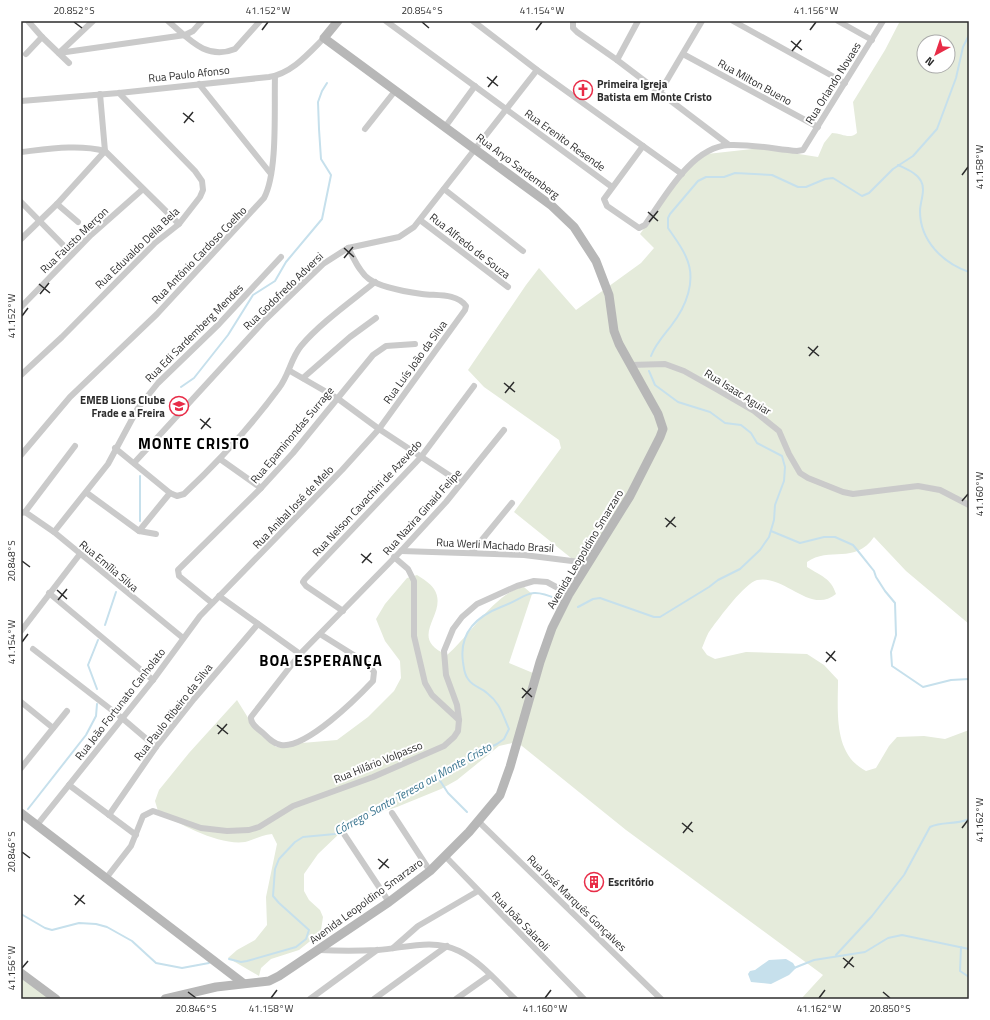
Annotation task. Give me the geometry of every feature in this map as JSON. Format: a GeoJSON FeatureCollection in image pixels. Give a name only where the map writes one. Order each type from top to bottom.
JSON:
{"type":"FeatureCollection","features":[{"type":"Feature","properties":{"kind":"street"},"geometry":{"type":"LineString","coordinates":[[28,21],[69,63]]}},
{"type":"Feature","properties":{"kind":"street"},"geometry":{"type":"LineString","coordinates":[[59,53],[93,21]]}},
{"type":"Feature","properties":{"kind":"street"},"geometry":{"type":"LineString","coordinates":[[168,21],[202,49],[216,51],[230,51],[235,49],[260,21]]}},
{"type":"Feature","properties":{"kind":"street"},"geometry":{"type":"LineString","coordinates":[[59,53],[185,36],[193,31],[202,21]]}},
{"type":"Feature","properties":{"kind":"street","name":"Rua Paulo Afonso"},"geometry":{"type":"LineString","coordinates":[[21,101],[119,93],[275,76],[292,68],[324,38],[338,21]]}},
{"type":"Feature","properties":{"kind":"street","name":"Rua Erenito Resende"},"geometry":{"type":"LineString","coordinates":[[386,21],[612,187]]}},
{"type":"Feature","properties":{"kind":"street"},"geometry":{"type":"LineString","coordinates":[[473,21],[537,70],[682,174]]}},
{"type":"Feature","properties":{"kind":"street"},"geometry":{"type":"LineString","coordinates":[[573,21],[573,28],[576,32],[617,60],[729,145]]}},
{"type":"Feature","properties":{"kind":"street"},"geometry":{"type":"LineString","coordinates":[[617,60],[638,21]]}},
{"type":"Feature","properties":{"kind":"street"},"geometry":{"type":"LineString","coordinates":[[660,92],[702,21]]}},
{"type":"Feature","properties":{"kind":"street"},"geometry":{"type":"LineString","coordinates":[[733,21],[845,83]]}},
{"type":"Feature","properties":{"kind":"street"},"geometry":{"type":"LineString","coordinates":[[838,21],[872,40]]}},
{"type":"Feature","properties":{"kind":"street","name":"Rua Orlando Novaes"},"geometry":{"type":"LineString","coordinates":[[729,145],[797,151],[806,147],[883,21]]}},
{"type":"Feature","properties":{"kind":"street"},"geometry":{"type":"LineString","coordinates":[[26,54],[42,37]]}},
{"type":"Feature","properties":{"kind":"street","name":"Rua Aryo Sardemberg"},"geometry":{"type":"LineString","coordinates":[[324,38],[552,206],[566,218],[582,238],[603,278],[609,294],[614,331],[630,365]]}},
{"type":"Feature","properties":{"kind":"street","name":"Rua Milton Bueno"},"geometry":{"type":"LineString","coordinates":[[683,54],[818,127]]}},
{"type":"Feature","properties":{"kind":"street","name":"Rua Godofredo Adversi"},"geometry":{"type":"LineString","coordinates":[[134,463],[264,320],[323,264],[348,248],[399,237],[408,232],[420,220],[476,150],[537,70]]}},
{"type":"Feature","properties":{"kind":"street","name":"Rua Antônio Cardoso Coelho"},"geometry":{"type":"LineString","coordinates":[[21,455],[59,410],[157,314],[257,208],[269,189],[271,174],[275,76]]}},
{"type":"Feature","properties":{"kind":"street"},"geometry":{"type":"LineString","coordinates":[[199,84],[271,174]]}},
{"type":"Feature","properties":{"kind":"street"},"geometry":{"type":"LineString","coordinates":[[445,127],[475,86]]}},
{"type":"Feature","properties":{"kind":"street"},"geometry":{"type":"LineString","coordinates":[[365,129],[395,91]]}},
{"type":"Feature","properties":{"kind":"street","name":"Rua Eduvaldo Della Bela"},"geometry":{"type":"LineString","coordinates":[[21,375],[62,338],[155,243],[179,224],[200,197],[203,190],[202,181],[185,160],[119,93]]}},
{"type":"Feature","properties":{"kind":"street"},"geometry":{"type":"LineString","coordinates":[[21,239],[57,204],[105,151],[100,94]]}},
{"type":"Feature","properties":{"kind":"street"},"geometry":{"type":"LineString","coordinates":[[643,146],[604,199],[607,206],[640,228],[645,225],[682,174],[705,152],[729,145]]}},
{"type":"Feature","properties":{"kind":"street"},"geometry":{"type":"LineString","coordinates":[[21,152],[76,148],[93,148],[105,151],[179,224]]}},
{"type":"Feature","properties":{"kind":"street","name":"Rua Fausto Merçon"},"geometry":{"type":"LineString","coordinates":[[21,306],[72,254],[143,189]]}},
{"type":"Feature","properties":{"kind":"street"},"geometry":{"type":"LineString","coordinates":[[444,189],[523,251]]}},
{"type":"Feature","properties":{"kind":"street"},"geometry":{"type":"LineString","coordinates":[[21,202],[72,254]]}},
{"type":"Feature","properties":{"kind":"street"},"geometry":{"type":"LineString","coordinates":[[57,204],[78,222]]}},
{"type":"Feature","properties":{"kind":"street","name":"Rua Alfredo de Souza"},"geometry":{"type":"LineString","coordinates":[[420,220],[508,287]]}},
{"type":"Feature","properties":{"kind":"street"},"geometry":{"type":"LineString","coordinates":[[115,448],[170,493],[180,496],[186,491],[220,459],[280,388],[290,371],[295,354],[302,345],[340,310],[375,282],[363,274],[348,248]]}},
{"type":"Feature","properties":{"kind":"street","name":"Rua Edi Sardemberg Mendes"},"geometry":{"type":"LineString","coordinates":[[54,532],[87,493],[108,464],[115,448],[138,408],[158,383],[219,324],[281,257]]}},
{"type":"Feature","properties":{"kind":"street","name":"Rua Luís João da Silva"},"geometry":{"type":"LineString","coordinates":[[375,282],[422,294],[454,297],[462,301],[466,306],[465,310],[379,429]]}},
{"type":"Feature","properties":{"kind":"street"},"geometry":{"type":"LineString","coordinates":[[303,378],[350,337],[376,318]]}},
{"type":"Feature","properties":{"kind":"street","name":"Rua Epaminondas Surrage"},"geometry":{"type":"LineString","coordinates":[[212,604],[179,576],[178,570],[261,488],[293,453],[373,354],[386,346],[415,344]]}},
{"type":"Feature","properties":{"kind":"street","name":"Rua Isaac Aguiar"},"geometry":{"type":"LineString","coordinates":[[630,365],[655,363],[674,366],[684,370],[754,411],[779,431],[794,464],[800,473],[808,478],[843,492],[853,494],[918,486],[940,490],[969,506]]}},
{"type":"Feature","properties":{"kind":"street","name":"Avenida Leopoldino Smarzaro"},"geometry":{"type":"LineString","coordinates":[[165,999],[193,991],[243,983],[269,981],[319,950],[389,902],[430,871],[478,821],[500,795],[505,784],[546,645],[569,594],[630,496],[656,447],[663,429],[658,414],[630,365]]}},
{"type":"Feature","properties":{"kind":"street"},"geometry":{"type":"LineString","coordinates":[[290,371],[337,398],[379,429],[462,483]]}},
{"type":"Feature","properties":{"kind":"street","name":"Rua Nelson Cavachini de Azevedo"},"geometry":{"type":"LineString","coordinates":[[343,611],[306,586],[304,582],[305,579],[421,457],[474,386]]}},
{"type":"Feature","properties":{"kind":"street","name":"Rua Anibal José de Melo"},"geometry":{"type":"LineString","coordinates":[[219,596],[342,470],[379,429]]}},
{"type":"Feature","properties":{"kind":"street","name":"Rua Nazira Ginaid Felipe"},"geometry":{"type":"LineString","coordinates":[[320,634],[368,664],[374,672],[374,681],[340,714],[310,734],[292,743],[280,745],[272,741],[250,720],[300,654],[401,551],[462,483],[504,430]]}},
{"type":"Feature","properties":{"kind":"street"},"geometry":{"type":"LineString","coordinates":[[23,512],[75,446]]}},
{"type":"Feature","properties":{"kind":"street"},"geometry":{"type":"LineString","coordinates":[[220,459],[261,488]]}},
{"type":"Feature","properties":{"kind":"street"},"geometry":{"type":"LineString","coordinates":[[87,493],[139,531],[156,534]]}},
{"type":"Feature","properties":{"kind":"street"},"geometry":{"type":"LineString","coordinates":[[139,531],[170,493]]}},
{"type":"Feature","properties":{"kind":"street"},"geometry":{"type":"LineString","coordinates":[[472,552],[512,503]]}},
{"type":"Feature","properties":{"kind":"street","name":"Rua Emília Silva"},"geometry":{"type":"LineString","coordinates":[[23,512],[54,532],[183,638]]}},
{"type":"Feature","properties":{"kind":"street","name":"Rua Werli Machado Brasil"},"geometry":{"type":"LineString","coordinates":[[401,551],[472,552],[547,557],[588,563]]}},
{"type":"Feature","properties":{"kind":"street"},"geometry":{"type":"LineString","coordinates":[[21,631],[80,554]]}},
{"type":"Feature","properties":{"kind":"street"},"geometry":{"type":"LineString","coordinates":[[394,557],[408,569],[414,581],[414,636],[425,683],[432,695],[459,720]]}},
{"type":"Feature","properties":{"kind":"street","name":"Rua Hilário Volpasso"},"geometry":{"type":"LineString","coordinates":[[107,877],[131,846],[143,816],[153,811],[201,828],[241,831],[259,826],[293,806],[373,776],[444,746],[450,742],[458,731],[459,720],[457,705],[446,675],[444,651],[453,630],[462,617],[477,604],[517,586],[534,582],[547,582],[569,594]]}},
{"type":"Feature","properties":{"kind":"street"},"geometry":{"type":"LineString","coordinates":[[49,593],[153,680]]}},
{"type":"Feature","properties":{"kind":"street"},"geometry":{"type":"LineString","coordinates":[[219,596],[300,654]]}},
{"type":"Feature","properties":{"kind":"street","name":"Rua João Fortunato Canholato"},"geometry":{"type":"LineString","coordinates":[[37,825],[153,680],[183,638],[219,596]]}},
{"type":"Feature","properties":{"kind":"street","name":"Rua Paulo Ribeiro da Silva"},"geometry":{"type":"LineString","coordinates":[[109,816],[156,747],[194,699],[258,624]]}},
{"type":"Feature","properties":{"kind":"street"},"geometry":{"type":"LineString","coordinates":[[33,649],[122,718],[156,747]]}},
{"type":"Feature","properties":{"kind":"street"},"geometry":{"type":"LineString","coordinates":[[21,702],[53,728]]}},
{"type":"Feature","properties":{"kind":"street"},"geometry":{"type":"LineString","coordinates":[[21,768],[67,711]]}},
{"type":"Feature","properties":{"kind":"street"},"geometry":{"type":"LineString","coordinates":[[69,785],[136,835]]}},
{"type":"Feature","properties":{"kind":"street"},"geometry":{"type":"LineString","coordinates":[[21,813],[107,877],[243,983]]}},
{"type":"Feature","properties":{"kind":"street"},"geometry":{"type":"LineString","coordinates":[[392,813],[430,871]]}},
{"type":"Feature","properties":{"kind":"street","name":"Rua José Marquês Gonçalves"},"geometry":{"type":"LineString","coordinates":[[478,821],[661,999]]}},
{"type":"Feature","properties":{"kind":"street"},"geometry":{"type":"LineString","coordinates":[[344,834],[389,902]]}},
{"type":"Feature","properties":{"kind":"street","name":"Rua João Salaroli"},"geometry":{"type":"LineString","coordinates":[[445,856],[584,999]]}},
{"type":"Feature","properties":{"kind":"street"},"geometry":{"type":"LineString","coordinates":[[392,949],[418,926],[478,891]]}},
{"type":"Feature","properties":{"kind":"street"},"geometry":{"type":"LineString","coordinates":[[319,950],[346,952],[392,949],[420,944],[447,946],[474,961],[515,999]]}},
{"type":"Feature","properties":{"kind":"street"},"geometry":{"type":"LineString","coordinates":[[374,999],[447,946]]}},
{"type":"Feature","properties":{"kind":"street"},"geometry":{"type":"LineString","coordinates":[[310,999],[377,950]]}},
{"type":"Feature","properties":{"kind":"street"},"geometry":{"type":"LineString","coordinates":[[21,973],[56,999]]}},
{"type":"Feature","properties":{"kind":"street"},"geometry":{"type":"LineString","coordinates":[[456,999],[490,975]]}},
{"type":"Feature","properties":{"kind":"green space"},"geometry":{"type":"Polygon","coordinates":[[[900,21],[969,21],[969,624],[906,571],[874,537],[867,545],[859,550],[850,553],[815,557],[807,562],[807,567],[825,578],[834,589],[836,594],[826,599],[817,600],[807,597],[778,583],[767,580],[757,580],[752,583],[739,594],[720,617],[708,633],[702,648],[707,655],[715,659],[746,652],[807,654],[824,665],[838,680],[838,718],[843,743],[855,764],[866,771],[876,768],[889,746],[897,737],[924,736],[945,739],[969,730],[969,999],[801,999],[823,975],[626,830],[517,742],[499,746],[457,780],[441,789],[397,807],[358,820],[341,832],[318,854],[304,874],[304,891],[309,900],[320,910],[323,917],[321,930],[314,938],[299,950],[271,959],[261,968],[259,976],[228,958],[237,950],[255,940],[267,925],[266,897],[277,844],[272,834],[264,835],[245,842],[235,842],[224,841],[200,833],[158,811],[155,801],[159,790],[189,753],[237,700],[255,729],[276,747],[337,740],[368,717],[394,691],[401,678],[400,661],[385,641],[376,619],[385,604],[407,578],[417,575],[434,589],[437,598],[437,607],[429,633],[430,641],[435,648],[447,655],[503,597],[514,590],[524,587],[532,594],[509,663],[533,673],[586,570],[514,512],[561,448],[559,440],[484,387],[468,370],[526,285],[539,268],[576,310],[641,263],[654,248],[640,234],[689,168],[707,154],[761,148],[818,157],[824,143],[832,133],[851,136],[857,133],[853,102],[885,50],[900,21]]]}},
{"type":"Feature","properties":{"kind":"green space"},"geometry":{"type":"Polygon","coordinates":[[[21,975],[52,999],[21,999],[21,975]]]}},
{"type":"Feature","properties":{"kind":"water"},"geometry":{"type":"Polygon","coordinates":[[[786,959],[793,963],[796,968],[789,975],[771,984],[751,982],[748,974],[750,971],[755,970],[769,960],[786,959]]]}},
{"type":"Feature","properties":{"kind":"waterway","name":"Córrego Santa Teresa ou Monte Cristo"},"geometry":{"type":"LineString","coordinates":[[651,356],[657,344],[676,319],[688,293],[690,284],[689,266],[686,257],[668,228],[668,218],[698,181],[706,177],[724,177],[735,173],[772,175],[798,187],[806,187],[825,179],[833,178],[862,196],[869,193],[893,169],[913,156],[937,129],[956,78],[963,47],[969,35]]}},
{"type":"Feature","properties":{"kind":"waterway"},"geometry":{"type":"LineString","coordinates":[[181,387],[194,378],[228,335],[253,295],[275,281],[286,262],[322,219],[331,175],[321,159],[318,102],[327,83]]}},
{"type":"Feature","properties":{"kind":"waterway"},"geometry":{"type":"LineString","coordinates":[[898,165],[914,173],[921,181],[923,188],[920,207],[921,222],[929,241],[942,257],[950,263],[969,272]]}},
{"type":"Feature","properties":{"kind":"waterway","name":"Córrego Santa Teresa ou Monte Cristo"},"geometry":{"type":"LineString","coordinates":[[578,607],[593,599],[600,598],[654,617],[660,617],[718,580],[740,569],[760,550],[769,537],[774,520],[775,505],[784,481],[785,467],[782,456],[757,443],[751,433],[741,425],[725,423],[710,412],[678,402],[655,385],[649,371]]}},
{"type":"Feature","properties":{"kind":"waterway"},"geometry":{"type":"LineString","coordinates":[[140,476],[140,521]]}},
{"type":"Feature","properties":{"kind":"waterway"},"geometry":{"type":"LineString","coordinates":[[771,531],[800,543],[824,537],[835,537],[853,545],[874,571],[885,591],[895,603],[896,635],[891,652],[892,666],[923,687],[951,680],[969,679]]}},
{"type":"Feature","properties":{"kind":"waterway"},"geometry":{"type":"LineString","coordinates":[[105,625],[116,592]]}},
{"type":"Feature","properties":{"kind":"waterway","name":"Córrego Santa Teresa ou Monte Cristo"},"geometry":{"type":"LineString","coordinates":[[229,959],[241,962],[247,961],[296,947],[306,939],[309,930],[273,896],[275,869],[279,859],[295,842],[303,837],[335,834],[375,808],[414,790],[459,762],[497,744],[504,739],[509,729],[498,705],[485,691],[472,684],[464,671],[462,652],[466,635],[476,621],[492,611],[528,594],[539,593],[557,599]]}},
{"type":"Feature","properties":{"kind":"waterway"},"geometry":{"type":"LineString","coordinates":[[97,689],[88,665],[98,640]]}},
{"type":"Feature","properties":{"kind":"waterway"},"geometry":{"type":"LineString","coordinates":[[28,809],[86,735],[96,716],[97,704]]}},
{"type":"Feature","properties":{"kind":"waterway"},"geometry":{"type":"LineString","coordinates":[[437,776],[448,793],[467,812]]}},
{"type":"Feature","properties":{"kind":"waterway"},"geometry":{"type":"LineString","coordinates":[[836,955],[872,916],[904,875],[930,827],[969,819]]}},
{"type":"Feature","properties":{"kind":"waterway","name":"Córrego Santa Teresa ou Monte Cristo"},"geometry":{"type":"LineString","coordinates":[[21,914],[45,928],[52,930],[79,923],[96,924],[107,927],[132,941],[156,963],[182,968],[209,963]]}},
{"type":"Feature","properties":{"kind":"waterway"},"geometry":{"type":"LineString","coordinates":[[794,968],[814,960],[865,952],[888,938],[902,935],[969,949]]}},
{"type":"Feature","properties":{"kind":"waterway"},"geometry":{"type":"LineString","coordinates":[[961,947],[960,971],[969,977]]}},
{"type":"Feature","properties":{"kind":"place","name":"Primeira Igreja Batista em Monte Cristo"},"geometry":{"type":"Point","coordinates":[583,90]}},
{"type":"Feature","properties":{"kind":"place","name":"EMEB Lions Clube Frade e a Freira"},"geometry":{"type":"Point","coordinates":[179,406]}},
{"type":"Feature","properties":{"kind":"place","name":"Escritório"},"geometry":{"type":"Point","coordinates":[594,882]}},
{"type":"Feature","properties":{"kind":"district","name":"MONTE CRISTO"},"geometry":{"type":"Point","coordinates":[194,444]}},
{"type":"Feature","properties":{"kind":"district","name":"BOA ESPERANÇA"},"geometry":{"type":"Point","coordinates":[321,661]}}]}
